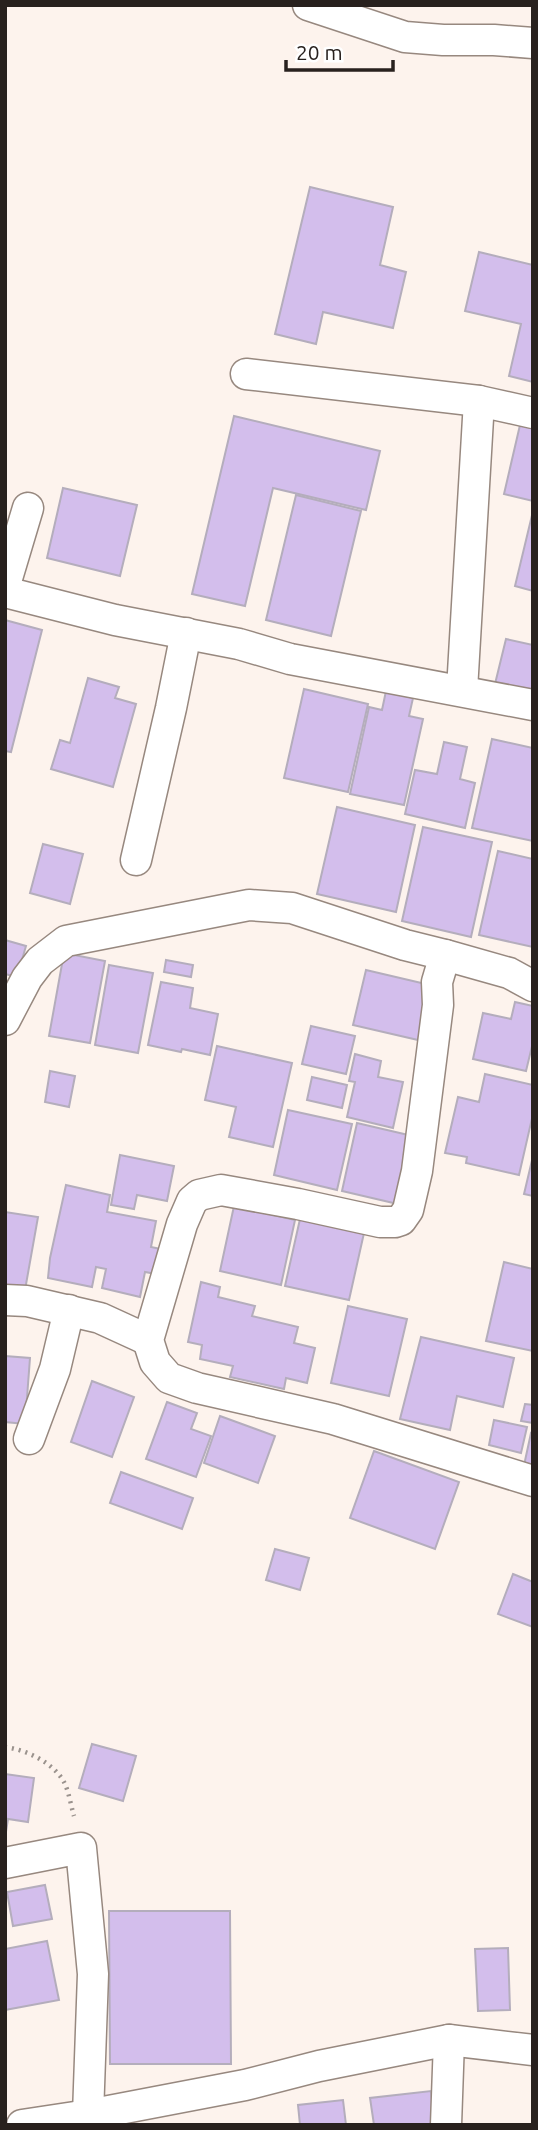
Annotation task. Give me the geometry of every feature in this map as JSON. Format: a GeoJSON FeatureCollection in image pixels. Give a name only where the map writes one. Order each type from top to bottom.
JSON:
{"type":"FeatureCollection","features":[{"type":"Feature","properties":{"kind":"street"},"geometry":{"type":"LineString","coordinates":[[308,5],[405,37],[533,43]]}},
{"type":"Feature","properties":{"kind":"street"},"geometry":{"type":"LineString","coordinates":[[246,374],[480,401],[533,414]]}},
{"type":"Feature","properties":{"kind":"street"},"geometry":{"type":"LineString","coordinates":[[461,690],[480,401]]}},
{"type":"Feature","properties":{"kind":"street"},"geometry":{"type":"LineString","coordinates":[[5,584],[28,508]]}},
{"type":"Feature","properties":{"kind":"street"},"geometry":{"type":"LineString","coordinates":[[5,592],[115,620],[239,644],[290,659],[533,705]]}},
{"type":"Feature","properties":{"kind":"street"},"geometry":{"type":"LineString","coordinates":[[136,860],[186,634]]}},
{"type":"Feature","properties":{"kind":"street"},"geometry":{"type":"LineString","coordinates":[[5,1020],[27,978],[40,961],[66,941],[248,905],[292,908],[405,946],[509,973],[533,986]]}},
{"type":"Feature","properties":{"kind":"street"},"geometry":{"type":"LineString","coordinates":[[445,955],[437,982],[438,1005],[418,1171],[405,1214],[395,1222],[380,1222],[221,1189],[199,1195],[192,1201],[182,1224],[148,1340],[155,1362],[169,1378],[197,1388],[333,1419],[533,1481]]}},
{"type":"Feature","properties":{"kind":"street"},"geometry":{"type":"LineString","coordinates":[[5,1300],[27,1301],[100,1318],[148,1340]]}},
{"type":"Feature","properties":{"kind":"street"},"geometry":{"type":"LineString","coordinates":[[29,1439],[55,1368],[69,1310]]}},
{"type":"Feature","properties":{"kind":"street"},"geometry":{"type":"LineString","coordinates":[[5,1863],[81,1848],[93,1974],[88,2115]]}},
{"type":"Feature","properties":{"kind":"street"},"geometry":{"type":"LineString","coordinates":[[446,2125],[449,2040]]}},
{"type":"Feature","properties":{"kind":"street"},"geometry":{"type":"LineString","coordinates":[[22,2125],[245,2085],[319,2066],[449,2040],[533,2050]]}},
{"type":"Feature","properties":{"kind":"path"},"geometry":{"type":"LineString","coordinates":[[5,1747],[33,1756],[53,1768],[65,1784],[81,1848]]}},
{"type":"Feature","properties":{"kind":"building"},"geometry":{"type":"Polygon","coordinates":[[[310,187],[393,207],[380,265],[406,272],[393,328],[323,312],[316,344],[275,334],[310,187]]]}},
{"type":"Feature","properties":{"kind":"building"},"geometry":{"type":"Polygon","coordinates":[[[479,252],[533,265],[533,382],[509,376],[521,324],[465,311],[479,252]]]}},
{"type":"Feature","properties":{"kind":"building"},"geometry":{"type":"Polygon","coordinates":[[[234,416],[380,451],[366,510],[273,488],[245,606],[192,594],[234,416]]]}},
{"type":"Feature","properties":{"kind":"building"},"geometry":{"type":"Polygon","coordinates":[[[520,425],[533,428],[533,501],[504,494],[520,425]]]}},
{"type":"Feature","properties":{"kind":"building"},"geometry":{"type":"Polygon","coordinates":[[[63,488],[137,505],[120,576],[47,558],[63,488]]]}},
{"type":"Feature","properties":{"kind":"building"},"geometry":{"type":"Polygon","coordinates":[[[296,495],[361,511],[331,636],[266,620],[296,495]]]}},
{"type":"Feature","properties":{"kind":"building"},"geometry":{"type":"Polygon","coordinates":[[[533,511],[533,591],[515,586],[533,511]]]}},
{"type":"Feature","properties":{"kind":"building"},"geometry":{"type":"Polygon","coordinates":[[[5,620],[42,630],[11,752],[5,751],[5,620]]]}},
{"type":"Feature","properties":{"kind":"building"},"geometry":{"type":"Polygon","coordinates":[[[506,639],[533,645],[533,698],[494,688],[506,639]]]}},
{"type":"Feature","properties":{"kind":"building"},"geometry":{"type":"Polygon","coordinates":[[[88,678],[119,687],[115,698],[136,704],[113,787],[51,769],[60,740],[70,743],[88,678]]]}},
{"type":"Feature","properties":{"kind":"building"},"geometry":{"type":"Polygon","coordinates":[[[304,689],[368,704],[348,792],[284,778],[304,689]]]}},
{"type":"Feature","properties":{"kind":"building"},"geometry":{"type":"Polygon","coordinates":[[[386,691],[413,698],[409,716],[423,719],[404,805],[350,794],[369,707],[382,710],[386,691]]]}},
{"type":"Feature","properties":{"kind":"building"},"geometry":{"type":"Polygon","coordinates":[[[492,739],[533,748],[533,841],[472,828],[492,739]]]}},
{"type":"Feature","properties":{"kind":"building"},"geometry":{"type":"Polygon","coordinates":[[[444,742],[467,747],[460,779],[475,783],[465,828],[405,814],[415,770],[437,774],[444,742]]]}},
{"type":"Feature","properties":{"kind":"building"},"geometry":{"type":"Polygon","coordinates":[[[337,807],[415,825],[396,912],[317,894],[337,807]]]}},
{"type":"Feature","properties":{"kind":"building"},"geometry":{"type":"Polygon","coordinates":[[[423,827],[492,842],[471,937],[402,921],[423,827]]]}},
{"type":"Feature","properties":{"kind":"building"},"geometry":{"type":"Polygon","coordinates":[[[43,844],[83,854],[70,904],[30,893],[43,844]]]}},
{"type":"Feature","properties":{"kind":"building"},"geometry":{"type":"Polygon","coordinates":[[[498,851],[533,859],[533,947],[479,935],[498,851]]]}},
{"type":"Feature","properties":{"kind":"building"},"geometry":{"type":"Polygon","coordinates":[[[5,940],[26,946],[17,977],[5,974],[5,940]]]}},
{"type":"Feature","properties":{"kind":"building"},"geometry":{"type":"Polygon","coordinates":[[[64,953],[105,961],[90,1043],[49,1036],[64,953]]]}},
{"type":"Feature","properties":{"kind":"building"},"geometry":{"type":"Polygon","coordinates":[[[166,960],[193,965],[191,977],[164,972],[166,960]]]}},
{"type":"Feature","properties":{"kind":"building"},"geometry":{"type":"Polygon","coordinates":[[[109,965],[153,973],[138,1053],[95,1045],[109,965]]]}},
{"type":"Feature","properties":{"kind":"building"},"geometry":{"type":"Polygon","coordinates":[[[366,970],[430,985],[418,1040],[353,1025],[366,970]]]}},
{"type":"Feature","properties":{"kind":"building"},"geometry":{"type":"Polygon","coordinates":[[[161,982],[193,988],[190,1008],[218,1014],[210,1055],[148,1045],[161,982]]]}},
{"type":"Feature","properties":{"kind":"building"},"geometry":{"type":"Polygon","coordinates":[[[515,1002],[533,1006],[533,1042],[526,1071],[473,1059],[483,1013],[511,1019],[515,1002]]]}},
{"type":"Feature","properties":{"kind":"building"},"geometry":{"type":"Polygon","coordinates":[[[311,1026],[355,1036],[346,1074],[302,1064],[311,1026]]]}},
{"type":"Feature","properties":{"kind":"building"},"geometry":{"type":"Polygon","coordinates":[[[217,1046],[292,1063],[273,1147],[229,1137],[236,1107],[205,1100],[217,1046]]]}},
{"type":"Feature","properties":{"kind":"building"},"geometry":{"type":"Polygon","coordinates":[[[355,1054],[381,1061],[378,1077],[403,1082],[393,1128],[347,1117],[355,1082],[349,1081],[355,1054]]]}},
{"type":"Feature","properties":{"kind":"building"},"geometry":{"type":"Polygon","coordinates":[[[50,1071],[75,1076],[69,1107],[45,1102],[50,1071]]]}},
{"type":"Feature","properties":{"kind":"building"},"geometry":{"type":"Polygon","coordinates":[[[485,1074],[533,1085],[533,1114],[519,1175],[466,1163],[467,1157],[445,1153],[458,1097],[479,1102],[485,1074]]]}},
{"type":"Feature","properties":{"kind":"building"},"geometry":{"type":"Polygon","coordinates":[[[312,1077],[347,1085],[342,1108],[307,1100],[312,1077]]]}},
{"type":"Feature","properties":{"kind":"building"},"geometry":{"type":"Polygon","coordinates":[[[288,1110],[352,1124],[337,1190],[274,1175],[288,1110]]]}},
{"type":"Feature","properties":{"kind":"building"},"geometry":{"type":"Polygon","coordinates":[[[357,1123],[417,1137],[402,1205],[342,1191],[357,1123]]]}},
{"type":"Feature","properties":{"kind":"building"},"geometry":{"type":"Polygon","coordinates":[[[120,1155],[174,1166],[167,1201],[137,1195],[134,1209],[111,1205],[120,1155]]]}},
{"type":"Feature","properties":{"kind":"building"},"geometry":{"type":"Polygon","coordinates":[[[533,1156],[533,1196],[524,1194],[533,1156]]]}},
{"type":"Feature","properties":{"kind":"building"},"geometry":{"type":"Polygon","coordinates":[[[66,1185],[110,1195],[107,1212],[156,1221],[151,1247],[161,1249],[156,1274],[145,1272],[140,1297],[102,1288],[106,1269],[96,1267],[92,1287],[48,1278],[66,1185]]]}},
{"type":"Feature","properties":{"kind":"building"},"geometry":{"type":"Polygon","coordinates":[[[234,1206],[295,1220],[281,1285],[220,1271],[234,1206]]]}},
{"type":"Feature","properties":{"kind":"building"},"geometry":{"type":"Polygon","coordinates":[[[5,1212],[38,1217],[25,1290],[5,1287],[5,1212]]]}},
{"type":"Feature","properties":{"kind":"building"},"geometry":{"type":"Polygon","coordinates":[[[300,1219],[364,1233],[349,1300],[285,1286],[300,1219]]]}},
{"type":"Feature","properties":{"kind":"building"},"geometry":{"type":"Polygon","coordinates":[[[504,1262],[533,1269],[533,1351],[486,1341],[504,1262]]]}},
{"type":"Feature","properties":{"kind":"building"},"geometry":{"type":"Polygon","coordinates":[[[201,1282],[220,1287],[218,1297],[255,1306],[252,1316],[298,1327],[294,1343],[315,1348],[307,1383],[286,1378],[284,1389],[230,1377],[233,1366],[200,1359],[202,1345],[188,1342],[201,1282]]]}},
{"type":"Feature","properties":{"kind":"building"},"geometry":{"type":"Polygon","coordinates":[[[348,1306],[407,1319],[389,1396],[331,1383],[348,1306]]]}},
{"type":"Feature","properties":{"kind":"building"},"geometry":{"type":"Polygon","coordinates":[[[421,1337],[514,1358],[503,1407],[457,1396],[450,1430],[400,1419],[421,1337]]]}},
{"type":"Feature","properties":{"kind":"building"},"geometry":{"type":"Polygon","coordinates":[[[5,1356],[30,1358],[25,1424],[5,1422],[5,1356]]]}},
{"type":"Feature","properties":{"kind":"building"},"geometry":{"type":"Polygon","coordinates":[[[92,1381],[134,1397],[112,1457],[71,1442],[92,1381]]]}},
{"type":"Feature","properties":{"kind":"building"},"geometry":{"type":"Polygon","coordinates":[[[167,1402],[197,1413],[191,1429],[211,1436],[196,1477],[146,1459],[167,1402]]]}},
{"type":"Feature","properties":{"kind":"building"},"geometry":{"type":"Polygon","coordinates":[[[525,1404],[533,1405],[533,1423],[521,1421],[525,1404]]]}},
{"type":"Feature","properties":{"kind":"building"},"geometry":{"type":"Polygon","coordinates":[[[220,1416],[275,1436],[258,1483],[204,1463],[220,1416]]]}},
{"type":"Feature","properties":{"kind":"building"},"geometry":{"type":"Polygon","coordinates":[[[494,1420],[527,1427],[521,1453],[489,1445],[494,1420]]]}},
{"type":"Feature","properties":{"kind":"building"},"geometry":{"type":"Polygon","coordinates":[[[531,1433],[533,1434],[533,1472],[523,1470],[531,1433]]]}},
{"type":"Feature","properties":{"kind":"building"},"geometry":{"type":"Polygon","coordinates":[[[374,1451],[459,1482],[435,1549],[350,1518],[374,1451]]]}},
{"type":"Feature","properties":{"kind":"building"},"geometry":{"type":"Polygon","coordinates":[[[121,1472],[193,1498],[182,1529],[110,1503],[121,1472]]]}},
{"type":"Feature","properties":{"kind":"building"},"geometry":{"type":"Polygon","coordinates":[[[275,1549],[309,1558],[300,1590],[266,1580],[275,1549]]]}},
{"type":"Feature","properties":{"kind":"building"},"geometry":{"type":"Polygon","coordinates":[[[513,1574],[533,1582],[533,1627],[498,1614],[513,1574]]]}},
{"type":"Feature","properties":{"kind":"building"},"geometry":{"type":"Polygon","coordinates":[[[92,1744],[136,1756],[123,1801],[79,1788],[92,1744]]]}},
{"type":"Feature","properties":{"kind":"building"},"geometry":{"type":"Polygon","coordinates":[[[5,1774],[34,1778],[28,1822],[8,1819],[5,1838],[5,1774]]]}},
{"type":"Feature","properties":{"kind":"building"},"geometry":{"type":"Polygon","coordinates":[[[45,1885],[52,1919],[13,1926],[7,1892],[45,1885]]]}},
{"type":"Feature","properties":{"kind":"building"},"geometry":{"type":"Polygon","coordinates":[[[109,1911],[230,1911],[231,2064],[110,2064],[109,1911]]]}},
{"type":"Feature","properties":{"kind":"building"},"geometry":{"type":"Polygon","coordinates":[[[47,1941],[59,2000],[5,2010],[5,1949],[47,1941]]]}},
{"type":"Feature","properties":{"kind":"building"},"geometry":{"type":"Polygon","coordinates":[[[508,1948],[510,2010],[478,2011],[475,1949],[508,1948]]]}},
{"type":"Feature","properties":{"kind":"building"},"geometry":{"type":"Polygon","coordinates":[[[431,2091],[435,2125],[374,2125],[370,2098],[431,2091]]]}},
{"type":"Feature","properties":{"kind":"building"},"geometry":{"type":"Polygon","coordinates":[[[343,2100],[346,2125],[300,2125],[298,2105],[343,2100]]]}}]}
